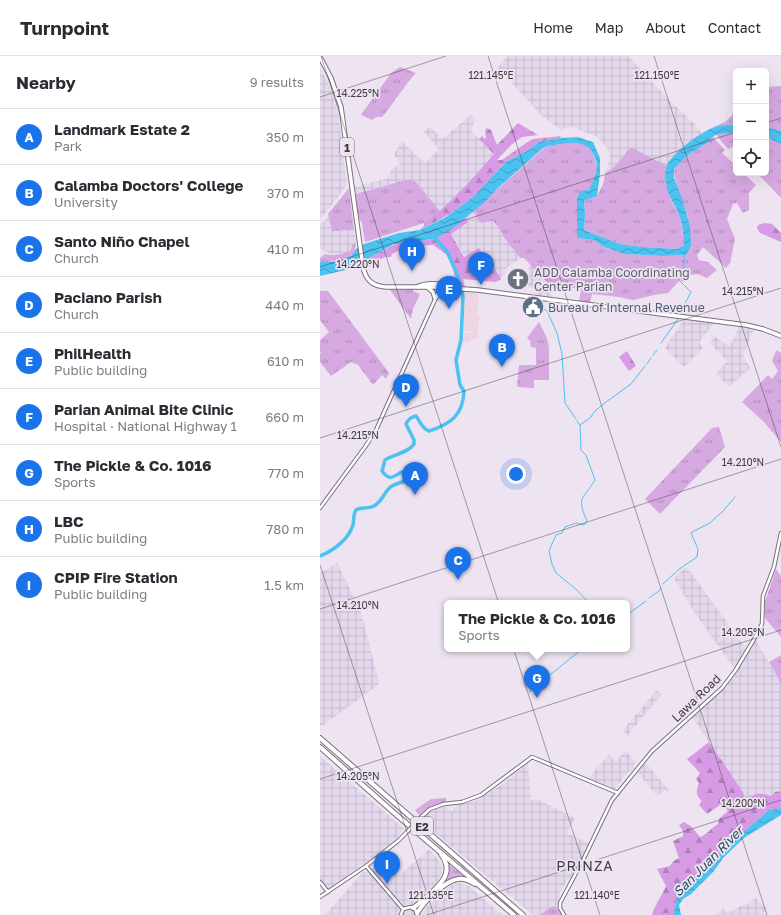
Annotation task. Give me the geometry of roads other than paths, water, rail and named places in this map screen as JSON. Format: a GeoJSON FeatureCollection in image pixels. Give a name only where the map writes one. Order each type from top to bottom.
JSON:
{"type":"FeatureCollection","features":[{"type":"Feature","properties":{"kind":"highway","name":"1"},"geometry":{"type":"LineString","coordinates":[[320,57],[331,78],[341,107],[364,273],[368,280],[376,286],[437,286],[466,289],[746,325],[780,334]]}},
{"type":"Feature","properties":{"kind":"highway","name":"1"},"geometry":{"type":"LineString","coordinates":[[416,287],[419,285],[452,286],[457,288]]}},
{"type":"Feature","properties":{"kind":"highway"},"geometry":{"type":"LineString","coordinates":[[426,287],[433,292],[435,298],[446,288]]}},
{"type":"Feature","properties":{"kind":"highway","name":"E2"},"geometry":{"type":"LineString","coordinates":[[320,738],[523,915]]}},
{"type":"Feature","properties":{"kind":"highway","name":"E2"},"geometry":{"type":"LineString","coordinates":[[320,747],[392,811],[514,915]]}},
{"type":"Feature","properties":{"kind":"highway"},"geometry":{"type":"LineString","coordinates":[[413,908],[437,887],[446,875],[446,863],[434,846]]}},
{"type":"Feature","properties":{"kind":"highway"},"geometry":{"type":"LineString","coordinates":[[417,914],[421,907],[439,890],[453,880],[467,880],[483,888]]}},
{"type":"Feature","properties":{"kind":"main road"},"geometry":{"type":"LineString","coordinates":[[320,508],[376,430],[435,298],[437,286]]}},
{"type":"Feature","properties":{"kind":"main road","name":"Lawa Road"},"geometry":{"type":"LineString","coordinates":[[564,915],[560,908],[560,903],[610,804],[652,751],[722,688],[746,652],[762,624],[763,596],[773,568],[781,533]]}},
{"type":"Feature","properties":{"kind":"main road"},"geometry":{"type":"LineString","coordinates":[[320,897],[366,866],[398,841],[430,809],[444,804],[462,802],[481,795],[532,757],[618,793]]}},
{"type":"Feature","properties":{"kind":"main road"},"geometry":{"type":"LineString","coordinates":[[366,866],[403,909]]}},
{"type":"Feature","properties":{"kind":"main road"},"geometry":{"type":"LineString","coordinates":[[320,882],[328,892]]}},
{"type":"Feature","properties":{"kind":"main road"},"geometry":{"type":"LineString","coordinates":[[403,909],[408,907],[413,908],[417,914]]}},
{"type":"Feature","properties":{"kind":"main road"},"geometry":{"type":"LineString","coordinates":[[401,915],[403,909]]}},
{"type":"Feature","properties":{"kind":"water"},"geometry":{"type":"Polygon","coordinates":[[[733,124],[733,132],[715,135],[707,143],[688,155],[674,169],[674,178],[682,198],[690,226],[691,246],[686,255],[662,256],[624,254],[602,246],[594,240],[577,238],[577,198],[581,191],[589,190],[597,166],[588,143],[581,141],[563,141],[543,148],[497,189],[485,202],[453,228],[437,238],[404,244],[394,244],[350,269],[320,276],[320,262],[335,262],[351,256],[356,249],[364,244],[399,233],[420,230],[446,217],[473,197],[506,162],[530,149],[539,142],[560,138],[578,137],[593,142],[600,158],[600,174],[597,196],[584,201],[584,230],[620,244],[677,249],[684,245],[683,229],[680,218],[669,195],[665,179],[667,165],[681,149],[700,134],[715,127],[733,124]]]}},
{"type":"Feature","properties":{"kind":"water"},"geometry":{"type":"Polygon","coordinates":[[[769,128],[781,131],[781,144],[769,138],[769,128]]]}},
{"type":"Feature","properties":{"kind":"water"},"geometry":{"type":"Polygon","coordinates":[[[781,808],[781,815],[744,838],[723,858],[714,871],[691,894],[683,899],[679,905],[681,915],[673,915],[677,899],[725,848],[769,810],[781,808]]]}},
{"type":"Feature","properties":{"kind":"waterway"},"geometry":{"type":"LineString","coordinates":[[552,144],[573,141],[583,143],[592,148]]}},
{"type":"Feature","properties":{"kind":"waterway"},"geometry":{"type":"LineString","coordinates":[[320,556],[335,548],[348,535],[353,525],[356,510],[374,506],[389,488],[395,484],[407,481],[414,475],[413,472],[405,471],[392,477],[388,477],[382,471],[385,460],[405,451],[414,444],[414,440],[406,424],[408,420],[416,416],[423,427],[429,431],[449,422],[461,406],[464,391],[460,385],[456,360],[461,340],[463,296],[458,277],[448,253],[432,235]]}},
{"type":"Feature","properties":{"kind":"waterway"},"geometry":{"type":"LineString","coordinates":[[683,284],[679,280],[684,268],[684,255]]}},
{"type":"Feature","properties":{"kind":"waterway"},"geometry":{"type":"LineString","coordinates":[[680,313],[691,292],[684,285]]}},
{"type":"Feature","properties":{"kind":"waterway"},"geometry":{"type":"LineString","coordinates":[[541,307],[547,311],[557,333],[562,354],[565,403],[576,419]]}},
{"type":"Feature","properties":{"kind":"waterway"},"geometry":{"type":"LineString","coordinates":[[661,343],[678,319]]}},
{"type":"Feature","properties":{"kind":"waterway"},"geometry":{"type":"LineString","coordinates":[[653,355],[657,350]]}},
{"type":"Feature","properties":{"kind":"waterway"},"geometry":{"type":"LineString","coordinates":[[647,364],[651,358]]}},
{"type":"Feature","properties":{"kind":"waterway"},"geometry":{"type":"LineString","coordinates":[[586,600],[577,590],[556,573],[549,551],[556,535],[562,533],[565,527],[576,523],[584,525],[587,521],[582,507],[582,499],[595,480],[586,455],[581,450],[580,425],[590,418],[595,411],[606,402],[631,384],[645,366]]}},
{"type":"Feature","properties":{"kind":"waterway"},"geometry":{"type":"LineString","coordinates":[[577,421],[580,425]]}},
{"type":"Feature","properties":{"kind":"waterway"},"geometry":{"type":"LineString","coordinates":[[663,584],[678,570],[697,557],[698,549],[691,533],[710,523],[735,497]]}},
{"type":"Feature","properties":{"kind":"waterway"},"geometry":{"type":"LineString","coordinates":[[649,598],[661,588]]}},
{"type":"Feature","properties":{"kind":"waterway"},"geometry":{"type":"LineString","coordinates":[[630,613],[646,601]]}},
{"type":"Feature","properties":{"kind":"waterway"},"geometry":{"type":"LineString","coordinates":[[529,692],[578,652]]}},
{"type":"Feature","properties":{"kind":"place","name":"LBC"},"geometry":{"type":"Point","coordinates":[412,271]}},
{"type":"Feature","properties":{"kind":"place","name":"ADD Calamba Coordinating Center Parian"},"geometry":{"type":"Point","coordinates":[518,279]}},
{"type":"Feature","properties":{"kind":"place","name":"Parian Animal Bite Clinic"},"geometry":{"type":"Point","coordinates":[481,285]}},
{"type":"Feature","properties":{"kind":"place","name":"Bureau of Internal Revenue"},"geometry":{"type":"Point","coordinates":[533,307]}},
{"type":"Feature","properties":{"kind":"place","name":"PhilHealth"},"geometry":{"type":"Point","coordinates":[449,309]}},
{"type":"Feature","properties":{"kind":"place","name":"Calamba Doctors' College"},"geometry":{"type":"Point","coordinates":[502,367]}},
{"type":"Feature","properties":{"kind":"place","name":"Paciano Parish"},"geometry":{"type":"Point","coordinates":[406,407]}},
{"type":"Feature","properties":{"kind":"place","name":"Landmark Estate 2"},"geometry":{"type":"Point","coordinates":[415,495]}},
{"type":"Feature","properties":{"kind":"place","name":"Santo Niño Chapel"},"geometry":{"type":"Point","coordinates":[458,580]}},
{"type":"Feature","properties":{"kind":"place","name":"The Pickle & Co. 1016"},"geometry":{"type":"Point","coordinates":[537,698]}},
{"type":"Feature","properties":{"kind":"place","name":"CPIP Fire Station"},"geometry":{"type":"Point","coordinates":[387,884]}},
{"type":"Feature","properties":{"kind":"district","name":"PRINZA"},"geometry":{"type":"Point","coordinates":[585,865]}},
{"type":"Feature","properties":{"kind":"water label","name":"San Juan River"},"geometry":{"type":"Point","coordinates":[708,861]}}]}
